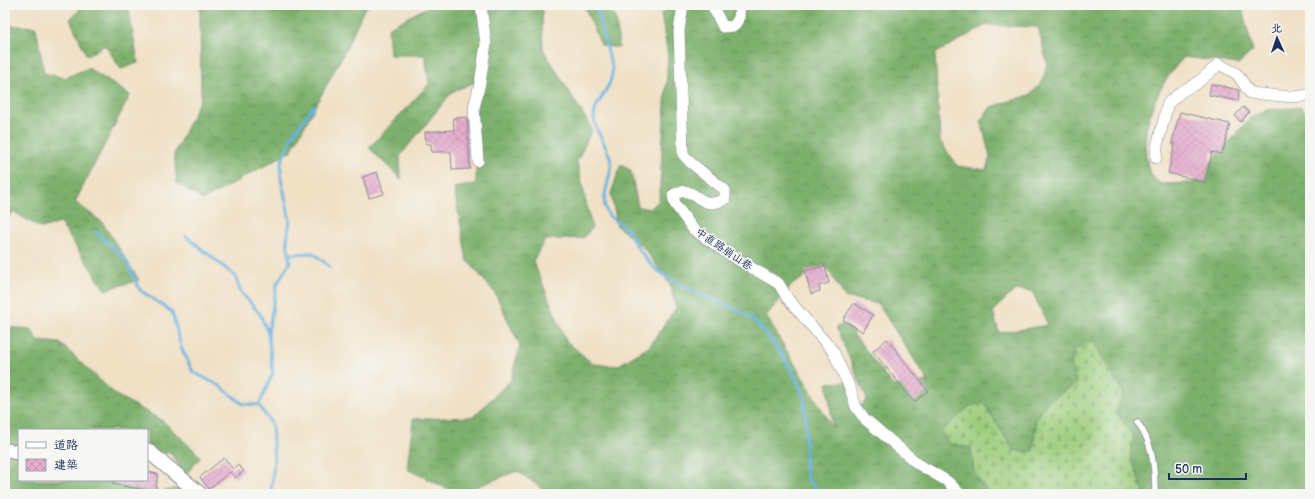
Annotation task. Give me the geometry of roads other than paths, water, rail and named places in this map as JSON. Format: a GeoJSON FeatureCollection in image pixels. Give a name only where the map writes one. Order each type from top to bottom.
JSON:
{"type":"FeatureCollection","features":[{"type":"Feature","properties":{"kind":"street"},"geometry":{"type":"LineString","coordinates":[[478,161],[474,108],[480,83],[486,44],[481,5]]}},
{"type":"Feature","properties":{"kind":"street","name":"中直路崩山巷"},"geometry":{"type":"LineString","coordinates":[[684,5],[679,31],[683,154],[691,163],[725,190],[725,199],[716,204],[707,203],[688,191],[680,191],[673,196],[675,204],[693,229],[727,253],[779,284],[788,299],[834,351],[850,388],[856,407],[865,419],[918,464],[947,481],[960,494]]}},
{"type":"Feature","properties":{"kind":"street"},"geometry":{"type":"LineString","coordinates":[[712,5],[723,27],[734,26],[739,18],[740,5]]}},
{"type":"Feature","properties":{"kind":"street"},"geometry":{"type":"LineString","coordinates":[[1156,158],[1156,146],[1168,103],[1182,90],[1196,84],[1219,64],[1237,74],[1250,93],[1292,97],[1310,95]]}},
{"type":"Feature","properties":{"kind":"street"},"geometry":{"type":"LineString","coordinates":[[5,450],[18,453]]}},
{"type":"Feature","properties":{"kind":"street"},"geometry":{"type":"LineString","coordinates":[[148,451],[200,494]]}},
{"type":"Feature","properties":{"kind":"lane"},"geometry":{"type":"LineString","coordinates":[[1137,422],[1146,433],[1152,459],[1155,494]]}},
{"type":"Feature","properties":{"kind":"waterway"},"geometry":{"type":"LineString","coordinates":[[596,5],[612,68],[610,82],[597,105],[594,118],[595,124],[608,151],[611,162],[604,201],[605,207],[611,218],[628,230],[640,251],[658,271],[670,279],[750,317],[774,344],[791,369],[800,387],[805,405],[806,417],[806,474],[808,480],[824,494]]}},
{"type":"Feature","properties":{"kind":"waterway"},"geometry":{"type":"LineString","coordinates":[[268,333],[277,284],[290,262],[287,240],[290,221],[281,178],[281,163],[293,134],[314,106]]}},
{"type":"Feature","properties":{"kind":"waterway"},"geometry":{"type":"LineString","coordinates":[[96,232],[126,260],[140,290],[172,312],[181,347],[193,372],[220,386],[243,404],[259,405],[272,425],[274,460],[271,494]]}},
{"type":"Feature","properties":{"kind":"waterway"},"geometry":{"type":"LineString","coordinates":[[186,236],[235,276],[241,292],[260,314],[268,333],[273,373],[259,405]]}},
{"type":"Feature","properties":{"kind":"waterway"},"geometry":{"type":"LineString","coordinates":[[289,254],[313,253],[330,267]]}}]}
